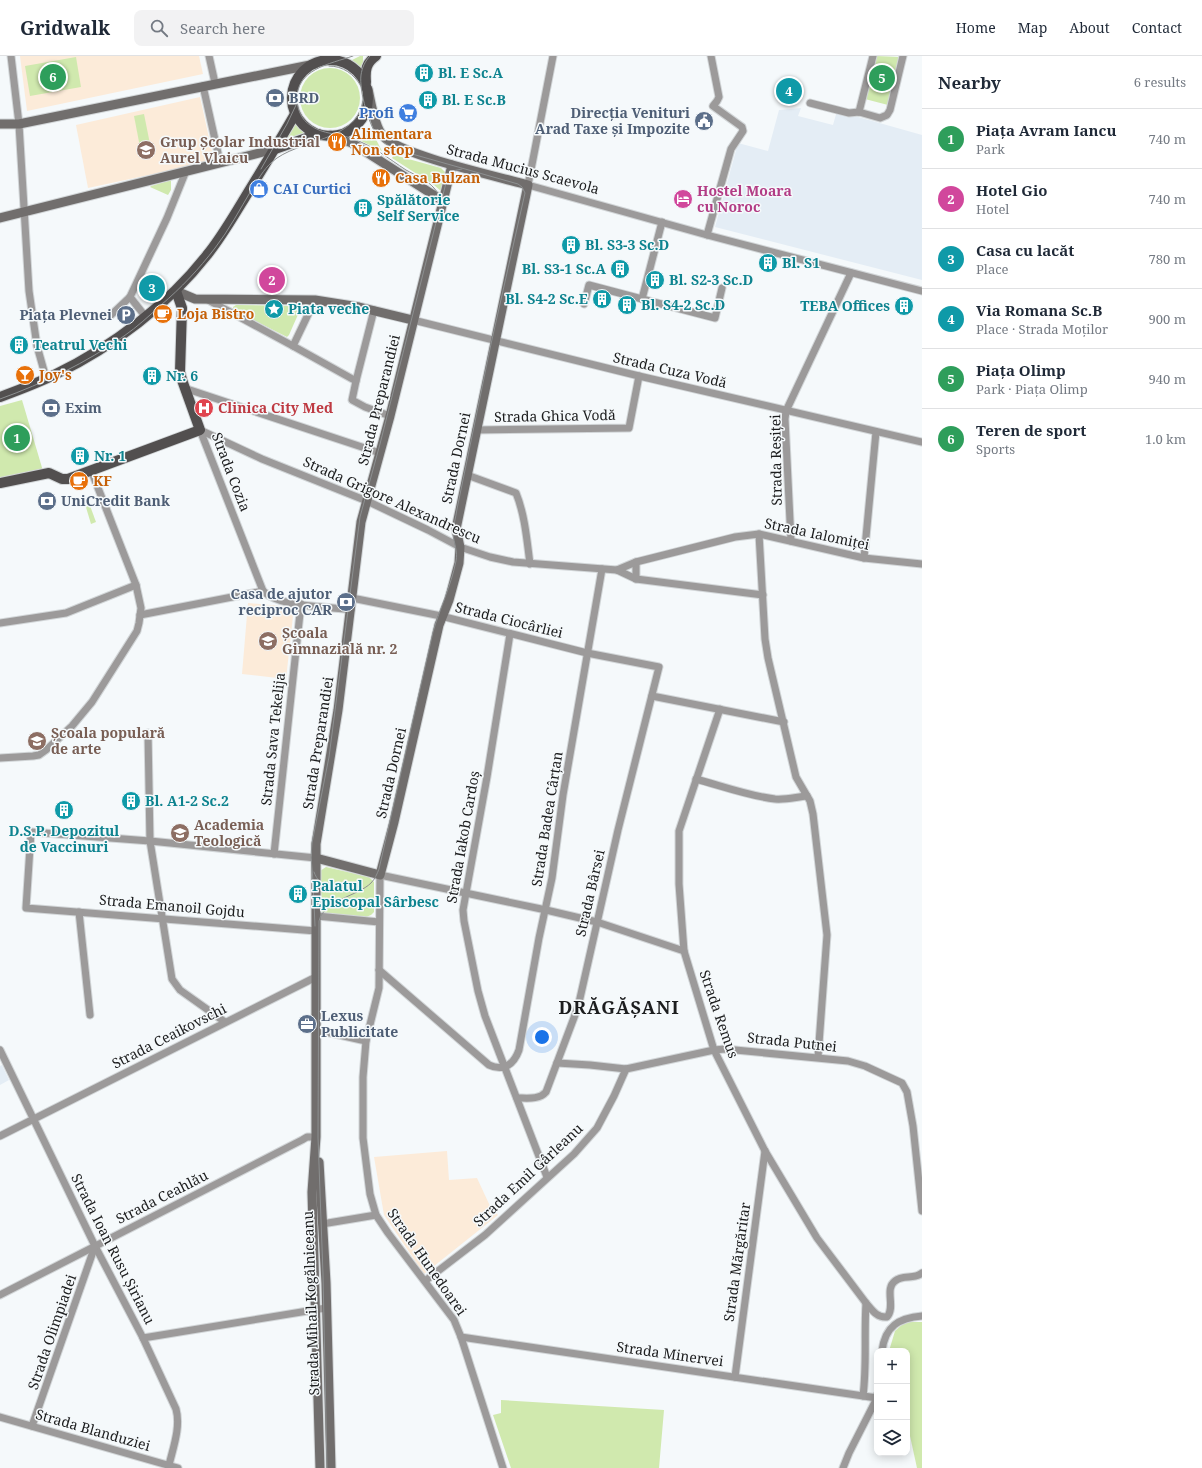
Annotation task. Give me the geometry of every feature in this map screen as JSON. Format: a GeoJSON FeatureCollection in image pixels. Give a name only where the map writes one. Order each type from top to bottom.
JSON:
{"type":"FeatureCollection","features":[{"type":"Feature","properties":{"kind":"main road"},"geometry":{"type":"LineString","coordinates":[[330,135],[350,130],[359,122],[367,107],[366,68],[371,60],[376,56]]}},
{"type":"Feature","properties":{"kind":"main road"},"geometry":{"type":"LineString","coordinates":[[0,124],[18,124],[315,64],[336,58],[352,65],[357,69],[367,85]]}},
{"type":"Feature","properties":{"kind":"main road"},"geometry":{"type":"LineString","coordinates":[[315,64],[305,71],[295,84],[293,98],[295,114],[302,124],[318,134],[330,135],[352,143],[443,201]]}},
{"type":"Feature","properties":{"kind":"main road","name":"Strada Mucius Scaevola"},"geometry":{"type":"LineString","coordinates":[[367,85],[377,124],[383,137],[395,145],[422,156],[528,185]]}},
{"type":"Feature","properties":{"kind":"main road"},"geometry":{"type":"LineString","coordinates":[[0,397],[72,366],[115,340],[176,290],[216,244],[295,114]]}},
{"type":"Feature","properties":{"kind":"main road"},"geometry":{"type":"LineString","coordinates":[[0,218],[275,149],[318,134]]}},
{"type":"Feature","properties":{"kind":"main road","name":"Strada Preparandiei"},"geometry":{"type":"LineString","coordinates":[[316,858],[316,844],[338,710],[361,522],[390,416],[452,164]]}},
{"type":"Feature","properties":{"kind":"main road","name":"Strada Dornei"},"geometry":{"type":"LineString","coordinates":[[380,875],[441,616],[449,600],[459,564],[460,547],[456,529],[528,185]]}},
{"type":"Feature","properties":{"kind":"main road"},"geometry":{"type":"LineString","coordinates":[[176,290],[194,298],[206,299],[315,300],[374,310],[413,320]]}},
{"type":"Feature","properties":{"kind":"main road","name":"Strada Cozia"},"geometry":{"type":"LineString","coordinates":[[176,290],[182,308],[180,372],[184,388],[200,430]]}},
{"type":"Feature","properties":{"kind":"main road"},"geometry":{"type":"LineString","coordinates":[[0,483],[48,473],[65,479],[200,430]]}},
{"type":"Feature","properties":{"kind":"main road"},"geometry":{"type":"LineString","coordinates":[[316,858],[380,875]]}},
{"type":"Feature","properties":{"kind":"main road","name":"Strada Mihail Kogălniceanu"},"geometry":{"type":"LineString","coordinates":[[316,858],[316,1137],[312,1192],[320,1468]]}},
{"type":"Feature","properties":{"kind":"main road","name":"Strada Mihail Kogălniceanu"},"geometry":{"type":"LineString","coordinates":[[316,1137],[320,1176],[326,1308],[330,1468]]}},
{"type":"Feature","properties":{"kind":"street"},"geometry":{"type":"LineString","coordinates":[[11,56],[18,124],[26,264],[37,346],[46,378]]}},
{"type":"Feature","properties":{"kind":"street"},"geometry":{"type":"LineString","coordinates":[[209,56],[215,83]]}},
{"type":"Feature","properties":{"kind":"street"},"geometry":{"type":"LineString","coordinates":[[365,56],[366,68]]}},
{"type":"Feature","properties":{"kind":"street"},"geometry":{"type":"LineString","coordinates":[[528,185],[553,56]]}},
{"type":"Feature","properties":{"kind":"street"},"geometry":{"type":"LineString","coordinates":[[707,235],[731,149],[743,131],[742,127],[713,106],[719,96],[711,56]]}},
{"type":"Feature","properties":{"kind":"street"},"geometry":{"type":"LineString","coordinates":[[859,112],[873,56]]}},
{"type":"Feature","properties":{"kind":"street"},"geometry":{"type":"LineString","coordinates":[[810,103],[850,113],[859,112],[880,118],[886,115],[890,110],[903,56]]}},
{"type":"Feature","properties":{"kind":"street"},"geometry":{"type":"LineString","coordinates":[[203,86],[220,162]]}},
{"type":"Feature","properties":{"kind":"street"},"geometry":{"type":"LineString","coordinates":[[110,315],[130,298],[167,218],[186,171]]}},
{"type":"Feature","properties":{"kind":"street","name":"Strada Mucius Scaevola"},"geometry":{"type":"LineString","coordinates":[[528,185],[707,235],[922,291]]}},
{"type":"Feature","properties":{"kind":"street"},"geometry":{"type":"LineString","coordinates":[[642,299],[662,222]]}},
{"type":"Feature","properties":{"kind":"street","name":"Strada Reșiței"},"geometry":{"type":"LineString","coordinates":[[791,541],[785,418],[786,411],[851,273]]}},
{"type":"Feature","properties":{"kind":"street"},"geometry":{"type":"LineString","coordinates":[[584,304],[589,285],[715,318],[722,288]]}},
{"type":"Feature","properties":{"kind":"street"},"geometry":{"type":"LineString","coordinates":[[130,298],[145,316]]}},
{"type":"Feature","properties":{"kind":"street"},"geometry":{"type":"LineString","coordinates":[[206,299],[356,381]]}},
{"type":"Feature","properties":{"kind":"street"},"geometry":{"type":"LineString","coordinates":[[293,346],[315,300]]}},
{"type":"Feature","properties":{"kind":"street"},"geometry":{"type":"LineString","coordinates":[[374,310],[352,400],[365,407],[390,416]]}},
{"type":"Feature","properties":{"kind":"street","name":"Strada Cuza Vodă"},"geometry":{"type":"LineString","coordinates":[[413,320],[639,376],[922,442]]}},
{"type":"Feature","properties":{"kind":"street","name":"Strada Ghica Vodă"},"geometry":{"type":"LineString","coordinates":[[476,430],[629,428],[639,376]]}},
{"type":"Feature","properties":{"kind":"street"},"geometry":{"type":"LineString","coordinates":[[184,388],[380,453]]}},
{"type":"Feature","properties":{"kind":"street","name":"Strada Grigore Alexandrescu"},"geometry":{"type":"LineString","coordinates":[[200,430],[262,459],[367,501],[460,547],[490,557],[530,564],[616,570],[636,578],[763,595]]}},
{"type":"Feature","properties":{"kind":"street","name":"Strada Cozia"},"geometry":{"type":"LineString","coordinates":[[200,430],[263,591]]}},
{"type":"Feature","properties":{"kind":"street"},"geometry":{"type":"LineString","coordinates":[[864,558],[876,432]]}},
{"type":"Feature","properties":{"kind":"street"},"geometry":{"type":"LineString","coordinates":[[0,758],[39,755],[72,726],[92,702],[137,631],[141,608],[136,585],[91,470]]}},
{"type":"Feature","properties":{"kind":"street"},"geometry":{"type":"LineString","coordinates":[[467,475],[516,493],[520,502],[530,564]]}},
{"type":"Feature","properties":{"kind":"street"},"geometry":{"type":"LineString","coordinates":[[759,534],[765,638],[768,658],[796,777],[810,801],[814,814],[827,935],[818,1058]]}},
{"type":"Feature","properties":{"kind":"street","name":"Strada Ialomiței"},"geometry":{"type":"LineString","coordinates":[[616,570],[636,562],[735,537],[759,534],[864,558],[922,564]]}},
{"type":"Feature","properties":{"kind":"street"},"geometry":{"type":"LineString","coordinates":[[636,562],[636,578]]}},
{"type":"Feature","properties":{"kind":"street","name":"Strada Badea Cârțan"},"geometry":{"type":"LineString","coordinates":[[505,1067],[516,1058],[520,1050],[552,878],[563,795],[602,569]]}},
{"type":"Feature","properties":{"kind":"street"},"geometry":{"type":"LineString","coordinates":[[0,623],[66,613],[136,585]]}},
{"type":"Feature","properties":{"kind":"street"},"geometry":{"type":"LineString","coordinates":[[140,615],[263,591],[267,595],[276,599],[301,604],[350,610]]}},
{"type":"Feature","properties":{"kind":"street","name":"Strada Ciocârliei"},"geometry":{"type":"LineString","coordinates":[[352,598],[441,616],[587,653],[659,667]]}},
{"type":"Feature","properties":{"kind":"street","name":"Strada Sava Tekelija"},"geometry":{"type":"LineString","coordinates":[[274,854],[301,604]]}},
{"type":"Feature","properties":{"kind":"street","name":"Strada Iakob Cardoș"},"geometry":{"type":"LineString","coordinates":[[510,634],[463,910],[477,984],[485,1016],[547,1177]]}},
{"type":"Feature","properties":{"kind":"street","name":"Strada Bârsei"},"geometry":{"type":"LineString","coordinates":[[517,1098],[538,1098],[543,1096],[546,1092],[578,1007],[618,830],[659,667]]}},
{"type":"Feature","properties":{"kind":"street"},"geometry":{"type":"LineString","coordinates":[[652,696],[720,708],[784,722]]}},
{"type":"Feature","properties":{"kind":"street","name":"Strada Remus"},"geometry":{"type":"LineString","coordinates":[[720,708],[679,831],[679,884],[684,951],[714,1050],[766,1151],[817,1238],[866,1303],[877,1315],[880,1317],[887,1317],[891,1311],[890,1289],[894,1281],[902,1278],[915,1277],[922,1273]]}},
{"type":"Feature","properties":{"kind":"street"},"geometry":{"type":"LineString","coordinates":[[148,733],[150,841],[172,979],[180,990],[225,1022]]}},
{"type":"Feature","properties":{"kind":"street"},"geometry":{"type":"LineString","coordinates":[[696,779],[776,799],[807,796]]}},
{"type":"Feature","properties":{"kind":"street","name":"Strada Emanoil Gojdu"},"geometry":{"type":"LineString","coordinates":[[150,841],[31,832],[26,908],[316,930]]}},
{"type":"Feature","properties":{"kind":"street"},"geometry":{"type":"LineString","coordinates":[[150,841],[316,858]]}},
{"type":"Feature","properties":{"kind":"street"},"geometry":{"type":"LineString","coordinates":[[380,875],[597,922],[684,951]]}},
{"type":"Feature","properties":{"kind":"street","name":"Strada Hunedoarei"},"geometry":{"type":"LineString","coordinates":[[380,875],[379,970],[377,998],[366,1042],[363,1077],[363,1138],[370,1194],[376,1215],[454,1320],[461,1337],[503,1468]]}},
{"type":"Feature","properties":{"kind":"street"},"geometry":{"type":"LineString","coordinates":[[79,912],[90,1015]]}},
{"type":"Feature","properties":{"kind":"street"},"geometry":{"type":"LineString","coordinates":[[317,916],[379,922]]}},
{"type":"Feature","properties":{"kind":"street"},"geometry":{"type":"LineString","coordinates":[[379,970],[489,1065],[499,1068],[505,1067]]}},
{"type":"Feature","properties":{"kind":"street","name":"Strada Ceaikovschi"},"geometry":{"type":"LineString","coordinates":[[0,1136],[316,977]]}},
{"type":"Feature","properties":{"kind":"street"},"geometry":{"type":"LineString","coordinates":[[317,1030],[366,1042]]}},
{"type":"Feature","properties":{"kind":"street","name":"Strada Ioan Rusu Șirianu"},"geometry":{"type":"LineString","coordinates":[[0,1050],[95,1246],[143,1338],[178,1417],[178,1424],[169,1465]]}},
{"type":"Feature","properties":{"kind":"street","name":"Strada Putnei"},"geometry":{"type":"LineString","coordinates":[[557,1063],[626,1069],[714,1050],[742,1050],[848,1061],[865,1066],[902,1083],[907,1092],[914,1126],[922,1211]]}},
{"type":"Feature","properties":{"kind":"street","name":"Strada Emil Gârleanu"},"geometry":{"type":"LineString","coordinates":[[425,1281],[485,1234],[574,1154],[597,1128],[626,1069]]}},
{"type":"Feature","properties":{"kind":"street","name":"Strada Ceahlău"},"geometry":{"type":"LineString","coordinates":[[0,1295],[308,1137],[316,1137]]}},
{"type":"Feature","properties":{"kind":"street","name":"Strada Mărgăritar"},"geometry":{"type":"LineString","coordinates":[[735,1377],[766,1151]]}},
{"type":"Feature","properties":{"kind":"street"},"geometry":{"type":"LineString","coordinates":[[322,1224],[376,1215]]}},
{"type":"Feature","properties":{"kind":"street","name":"Strada Olimpiadei"},"geometry":{"type":"LineString","coordinates":[[32,1426],[95,1246]]}},
{"type":"Feature","properties":{"kind":"street"},"geometry":{"type":"LineString","coordinates":[[863,1396],[865,1382],[864,1328],[866,1303]]}},
{"type":"Feature","properties":{"kind":"street"},"geometry":{"type":"LineString","coordinates":[[143,1338],[326,1308]]}},
{"type":"Feature","properties":{"kind":"street"},"geometry":{"type":"LineString","coordinates":[[883,1348],[885,1339],[896,1323],[901,1320],[922,1316]]}},
{"type":"Feature","properties":{"kind":"street","name":"Strada Minervei"},"geometry":{"type":"LineString","coordinates":[[461,1337],[874,1398]]}},
{"type":"Feature","properties":{"kind":"street"},"geometry":{"type":"LineString","coordinates":[[843,1468],[874,1404]]}},
{"type":"Feature","properties":{"kind":"street","name":"Strada Blanduziei"},"geometry":{"type":"LineString","coordinates":[[0,1417],[178,1468]]}},
{"type":"Feature","properties":{"kind":"shaded area"},"geometry":{"type":"Polygon","coordinates":[[[20,56],[199,56],[203,74],[27,111],[20,56]]]}},
{"type":"Feature","properties":{"kind":"shaded area","name":"Grup Școlar Industrial Aurel Vlaicu"},"geometry":{"type":"Polygon","coordinates":[[[200,97],[214,161],[88,188],[76,125],[200,97]]]}},
{"type":"Feature","properties":{"kind":"shaded area"},"geometry":{"type":"Polygon","coordinates":[[[801,108],[798,116],[833,125],[837,111],[922,135],[922,280],[715,227],[738,143],[768,151],[779,110],[801,108]]]}},
{"type":"Feature","properties":{"kind":"shaded area","name":"Școala Gimnazială nr. 2"},"geometry":{"type":"Polygon","coordinates":[[[248,603],[294,607],[286,679],[242,674],[248,603]]]}},
{"type":"Feature","properties":{"kind":"shaded area"},"geometry":{"type":"Polygon","coordinates":[[[2,1065],[9,1080],[0,1085],[0,1066],[2,1065]]]}},
{"type":"Feature","properties":{"kind":"shaded area"},"geometry":{"type":"Polygon","coordinates":[[[447,1151],[449,1180],[477,1178],[490,1206],[498,1215],[424,1274],[384,1215],[374,1157],[447,1151]]]}},
{"type":"Feature","properties":{"kind":"green space"},"geometry":{"type":"Polygon","coordinates":[[[363,56],[363,63],[360,68],[350,61],[363,56]]]}},
{"type":"Feature","properties":{"kind":"green space"},"geometry":{"type":"Polygon","coordinates":[[[876,56],[900,57],[888,105],[865,99],[876,56]]]}},
{"type":"Feature","properties":{"kind":"green space"},"geometry":{"type":"Polygon","coordinates":[[[76,57],[81,87],[30,96],[25,66],[76,57]]]}},
{"type":"Feature","properties":{"kind":"green space"},"geometry":{"type":"Polygon","coordinates":[[[324,68],[336,68],[347,73],[355,81],[360,92],[358,110],[347,123],[336,128],[324,128],[313,123],[305,115],[300,104],[300,92],[305,81],[313,73],[324,68]]]}},
{"type":"Feature","properties":{"kind":"green space"},"geometry":{"type":"Polygon","coordinates":[[[144,114],[150,144],[140,147],[134,116],[144,114]]]}},
{"type":"Feature","properties":{"kind":"green space"},"geometry":{"type":"Polygon","coordinates":[[[293,121],[304,133],[282,140],[293,121]]]}},
{"type":"Feature","properties":{"kind":"green space"},"geometry":{"type":"Polygon","coordinates":[[[370,128],[382,151],[359,140],[370,128]]]}},
{"type":"Feature","properties":{"kind":"green space"},"geometry":{"type":"Polygon","coordinates":[[[394,155],[441,168],[446,173],[441,191],[392,158],[394,155]]]}},
{"type":"Feature","properties":{"kind":"green space"},"geometry":{"type":"Polygon","coordinates":[[[171,180],[171,190],[168,195],[150,187],[151,186],[171,180]]]}},
{"type":"Feature","properties":{"kind":"green space"},"geometry":{"type":"Polygon","coordinates":[[[236,305],[298,306],[300,310],[287,337],[234,310],[233,307],[236,305]]]}},
{"type":"Feature","properties":{"kind":"green space"},"geometry":{"type":"Polygon","coordinates":[[[22,400],[43,471],[0,479],[0,406],[22,400]]]}},
{"type":"Feature","properties":{"kind":"green space"},"geometry":{"type":"Polygon","coordinates":[[[89,503],[96,522],[91,524],[85,504],[89,503]]]}},
{"type":"Feature","properties":{"kind":"green space"},"geometry":{"type":"Polygon","coordinates":[[[326,867],[369,877],[374,882],[374,912],[371,915],[366,917],[328,915],[322,912],[320,871],[326,867]]]}},
{"type":"Feature","properties":{"kind":"green space"},"geometry":{"type":"Polygon","coordinates":[[[905,1322],[922,1322],[922,1468],[917,1468],[910,1436],[910,1348],[890,1348],[895,1331],[905,1322]]]}},
{"type":"Feature","properties":{"kind":"green space"},"geometry":{"type":"Polygon","coordinates":[[[501,1400],[664,1410],[659,1468],[511,1468],[493,1415],[501,1413],[501,1400]]]}},
{"type":"Feature","properties":{"kind":"tram line"},"geometry":{"type":"LineString","coordinates":[[353,56],[325,65],[308,75],[298,90],[297,101],[299,112],[307,123],[320,131],[348,137],[360,142],[421,178],[434,188],[439,196],[440,202]]}},
{"type":"Feature","properties":{"kind":"tram line"},"geometry":{"type":"LineString","coordinates":[[327,1468],[323,1274],[318,1137],[319,921],[327,908],[365,888],[371,883],[379,869],[433,632],[456,561],[453,534],[454,525],[491,344],[525,193],[522,187],[518,184],[398,150],[382,141],[372,126],[363,99],[361,72],[365,62],[370,56]]}},
{"type":"Feature","properties":{"kind":"tram line"},"geometry":{"type":"LineString","coordinates":[[329,66],[339,67],[348,72],[361,86]]}},
{"type":"Feature","properties":{"kind":"tram line"},"geometry":{"type":"LineString","coordinates":[[0,399],[33,386],[80,364],[129,333],[183,285],[209,256],[225,234],[263,172],[272,162],[283,154],[325,138],[350,125],[358,114],[363,101]]}},
{"type":"Feature","properties":{"kind":"tram line"},"geometry":{"type":"LineString","coordinates":[[261,169],[287,124],[297,103]]}},
{"type":"Feature","properties":{"kind":"tram line"},"geometry":{"type":"LineString","coordinates":[[315,926],[311,857],[312,843],[329,757],[360,517],[447,179],[452,171],[462,169]]}},
{"type":"Feature","properties":{"kind":"tram line"},"geometry":{"type":"LineString","coordinates":[[314,872],[320,882],[329,889],[353,891]]}},
{"type":"Feature","properties":{"kind":"place","name":"Bl. E Sc.A"},"geometry":{"type":"Point","coordinates":[424,73]}},
{"type":"Feature","properties":{"kind":"place","name":"Teren de sport"},"geometry":{"type":"Point","coordinates":[53,77]}},
{"type":"Feature","properties":{"kind":"place","name":"Piața Olimp"},"geometry":{"type":"Point","coordinates":[882,78]}},
{"type":"Feature","properties":{"kind":"place","name":"Via Romana Sc.B"},"geometry":{"type":"Point","coordinates":[789,91]}},
{"type":"Feature","properties":{"kind":"place","name":"BRD"},"geometry":{"type":"Point","coordinates":[275,98]}},
{"type":"Feature","properties":{"kind":"place","name":"Bl. E Sc.B"},"geometry":{"type":"Point","coordinates":[428,100]}},
{"type":"Feature","properties":{"kind":"place","name":"Profi"},"geometry":{"type":"Point","coordinates":[408,113]}},
{"type":"Feature","properties":{"kind":"place","name":"Direcția Venituri Arad Taxe și Impozite"},"geometry":{"type":"Point","coordinates":[704,121]}},
{"type":"Feature","properties":{"kind":"place","name":"Alimentara Non stop"},"geometry":{"type":"Point","coordinates":[337,142]}},
{"type":"Feature","properties":{"kind":"place","name":"Grup Școlar Industrial Aurel Vlaicu"},"geometry":{"type":"Point","coordinates":[146,150]}},
{"type":"Feature","properties":{"kind":"place","name":"Casa Bulzan"},"geometry":{"type":"Point","coordinates":[381,178]}},
{"type":"Feature","properties":{"kind":"place","name":"CAI Curtici"},"geometry":{"type":"Point","coordinates":[259,189]}},
{"type":"Feature","properties":{"kind":"place","name":"Hostel Moara cu Noroc"},"geometry":{"type":"Point","coordinates":[683,199]}},
{"type":"Feature","properties":{"kind":"place","name":"Spălătorie Self Service"},"geometry":{"type":"Point","coordinates":[363,208]}},
{"type":"Feature","properties":{"kind":"place","name":"Bl. S3-3 Sc.D"},"geometry":{"type":"Point","coordinates":[571,245]}},
{"type":"Feature","properties":{"kind":"place","name":"Bl. S1"},"geometry":{"type":"Point","coordinates":[768,263]}},
{"type":"Feature","properties":{"kind":"place","name":"Bl. S3-1 Sc.A"},"geometry":{"type":"Point","coordinates":[620,269]}},
{"type":"Feature","properties":{"kind":"place","name":"Hotel Gio"},"geometry":{"type":"Point","coordinates":[272,280]}},
{"type":"Feature","properties":{"kind":"place","name":"Bl. S2-3 Sc.D"},"geometry":{"type":"Point","coordinates":[655,280]}},
{"type":"Feature","properties":{"kind":"place","name":"Casa cu lacăt"},"geometry":{"type":"Point","coordinates":[152,288]}},
{"type":"Feature","properties":{"kind":"place","name":"Bl. S4-2 Sc.E"},"geometry":{"type":"Point","coordinates":[602,299]}},
{"type":"Feature","properties":{"kind":"place","name":"Bl. S4-2 Sc.D"},"geometry":{"type":"Point","coordinates":[627,305]}},
{"type":"Feature","properties":{"kind":"place","name":"TEBA Offices"},"geometry":{"type":"Point","coordinates":[904,306]}},
{"type":"Feature","properties":{"kind":"place","name":"Piata veche"},"geometry":{"type":"Point","coordinates":[274,309]}},
{"type":"Feature","properties":{"kind":"place","name":"Loja Bistro"},"geometry":{"type":"Point","coordinates":[163,314]}},
{"type":"Feature","properties":{"kind":"place","name":"Piața Plevnei"},"geometry":{"type":"Point","coordinates":[126,315]}},
{"type":"Feature","properties":{"kind":"place","name":"Teatrul Vechi"},"geometry":{"type":"Point","coordinates":[19,345]}},
{"type":"Feature","properties":{"kind":"place","name":"Joy's"},"geometry":{"type":"Point","coordinates":[25,375]}},
{"type":"Feature","properties":{"kind":"place","name":"Nr. 6"},"geometry":{"type":"Point","coordinates":[152,376]}},
{"type":"Feature","properties":{"kind":"place","name":"Exim"},"geometry":{"type":"Point","coordinates":[51,408]}},
{"type":"Feature","properties":{"kind":"place","name":"Clinica City Med"},"geometry":{"type":"Point","coordinates":[204,408]}},
{"type":"Feature","properties":{"kind":"place","name":"Piața Avram Iancu"},"geometry":{"type":"Point","coordinates":[17,438]}},
{"type":"Feature","properties":{"kind":"place","name":"Nr. 1"},"geometry":{"type":"Point","coordinates":[80,456]}},
{"type":"Feature","properties":{"kind":"place","name":"KF"},"geometry":{"type":"Point","coordinates":[79,481]}},
{"type":"Feature","properties":{"kind":"place","name":"UniCredit Bank"},"geometry":{"type":"Point","coordinates":[47,501]}},
{"type":"Feature","properties":{"kind":"place","name":"Casa de ajutor reciproc CAR"},"geometry":{"type":"Point","coordinates":[346,602]}},
{"type":"Feature","properties":{"kind":"place","name":"Școala Gimnazială nr. 2"},"geometry":{"type":"Point","coordinates":[268,641]}},
{"type":"Feature","properties":{"kind":"place","name":"Școala populară de arte"},"geometry":{"type":"Point","coordinates":[37,741]}},
{"type":"Feature","properties":{"kind":"place","name":"Bl. A1-2 Sc.2"},"geometry":{"type":"Point","coordinates":[131,801]}},
{"type":"Feature","properties":{"kind":"place","name":"D.S.P. Depozitul de Vaccinuri"},"geometry":{"type":"Point","coordinates":[64,810]}},
{"type":"Feature","properties":{"kind":"place","name":"Academia Teologică"},"geometry":{"type":"Point","coordinates":[180,833]}},
{"type":"Feature","properties":{"kind":"place","name":"Palatul Episcopal Sârbesc"},"geometry":{"type":"Point","coordinates":[298,894]}},
{"type":"Feature","properties":{"kind":"place","name":"Lexus Publicitate"},"geometry":{"type":"Point","coordinates":[307,1024]}},
{"type":"Feature","properties":{"kind":"district","name":"DRĂGĂȘANI"},"geometry":{"type":"Point","coordinates":[619,1008]}}]}
